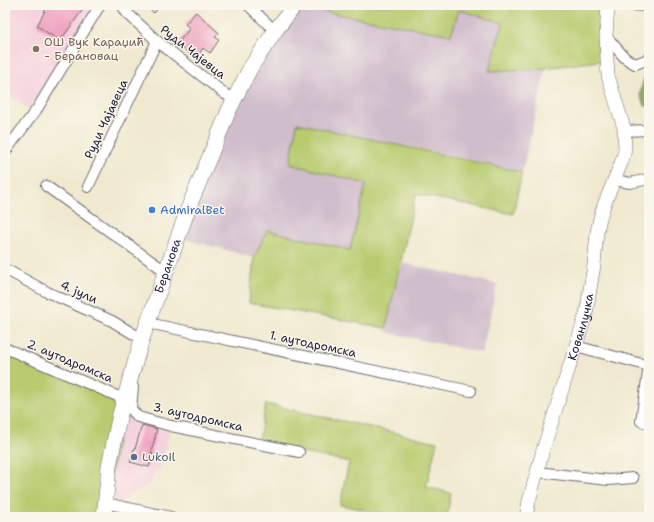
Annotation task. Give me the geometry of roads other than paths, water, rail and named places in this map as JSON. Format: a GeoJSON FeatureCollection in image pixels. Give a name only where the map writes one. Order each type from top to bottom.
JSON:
{"type":"FeatureCollection","features":[{"type":"Feature","properties":{"kind":"main road","name":"Беранова"},"geometry":{"type":"LineString","coordinates":[[105,510],[109,466],[120,414],[140,344],[165,271],[198,184],[234,99],[251,67],[275,31],[295,5]]}},
{"type":"Feature","properties":{"kind":"street"},"geometry":{"type":"LineString","coordinates":[[5,152],[36,109],[100,5]]}},
{"type":"Feature","properties":{"kind":"street","name":"Руди Чајевца"},"geometry":{"type":"LineString","coordinates":[[122,5],[126,13],[157,42],[225,94],[234,99]]}},
{"type":"Feature","properties":{"kind":"street"},"geometry":{"type":"LineString","coordinates":[[248,5],[275,31]]}},
{"type":"Feature","properties":{"kind":"street","name":"Кованлучка"},"geometry":{"type":"LineString","coordinates":[[526,517],[543,450],[586,314],[600,218],[625,150],[624,131],[608,76],[606,60],[608,5]]}},
{"type":"Feature","properties":{"kind":"street"},"geometry":{"type":"LineString","coordinates":[[627,5],[647,6]]}},
{"type":"Feature","properties":{"kind":"street"},"geometry":{"type":"LineString","coordinates":[[606,36],[625,58],[635,64],[649,59]]}},
{"type":"Feature","properties":{"kind":"street","name":"Руди Чајавеца"},"geometry":{"type":"LineString","coordinates":[[88,187],[157,42]]}},
{"type":"Feature","properties":{"kind":"street"},"geometry":{"type":"LineString","coordinates":[[624,131],[649,130]]}},
{"type":"Feature","properties":{"kind":"street"},"geometry":{"type":"LineString","coordinates":[[615,180],[630,183],[649,179]]}},
{"type":"Feature","properties":{"kind":"street"},"geometry":{"type":"LineString","coordinates":[[46,186],[165,271]]}},
{"type":"Feature","properties":{"kind":"street","name":"4. јули"},"geometry":{"type":"LineString","coordinates":[[5,269],[47,292],[112,321],[140,344]]}},
{"type":"Feature","properties":{"kind":"street","name":"1. аутодромска"},"geometry":{"type":"LineString","coordinates":[[148,323],[471,391]]}},
{"type":"Feature","properties":{"kind":"street","name":"3. аутодромска"},"geometry":{"type":"LineString","coordinates":[[140,344],[134,379],[131,410],[138,416],[171,426],[299,452]]}},
{"type":"Feature","properties":{"kind":"street"},"geometry":{"type":"LineString","coordinates":[[576,346],[649,366],[641,421],[649,424]]}},
{"type":"Feature","properties":{"kind":"street","name":"2. аутодромска"},"geometry":{"type":"LineString","coordinates":[[5,348],[124,399]]}},
{"type":"Feature","properties":{"kind":"street"},"geometry":{"type":"LineString","coordinates":[[537,472],[608,480],[633,478]]}},
{"type":"Feature","properties":{"kind":"street"},"geometry":{"type":"LineString","coordinates":[[105,510],[171,517]]}},
{"type":"Feature","properties":{"kind":"place","name":"ОШ Вук Караџић - Берановац"},"geometry":{"type":"Point","coordinates":[36,49]}},
{"type":"Feature","properties":{"kind":"place","name":"AdmiralBet"},"geometry":{"type":"Point","coordinates":[152,210]}},
{"type":"Feature","properties":{"kind":"place","name":"Lukoil"},"geometry":{"type":"Point","coordinates":[134,457]}}]}
